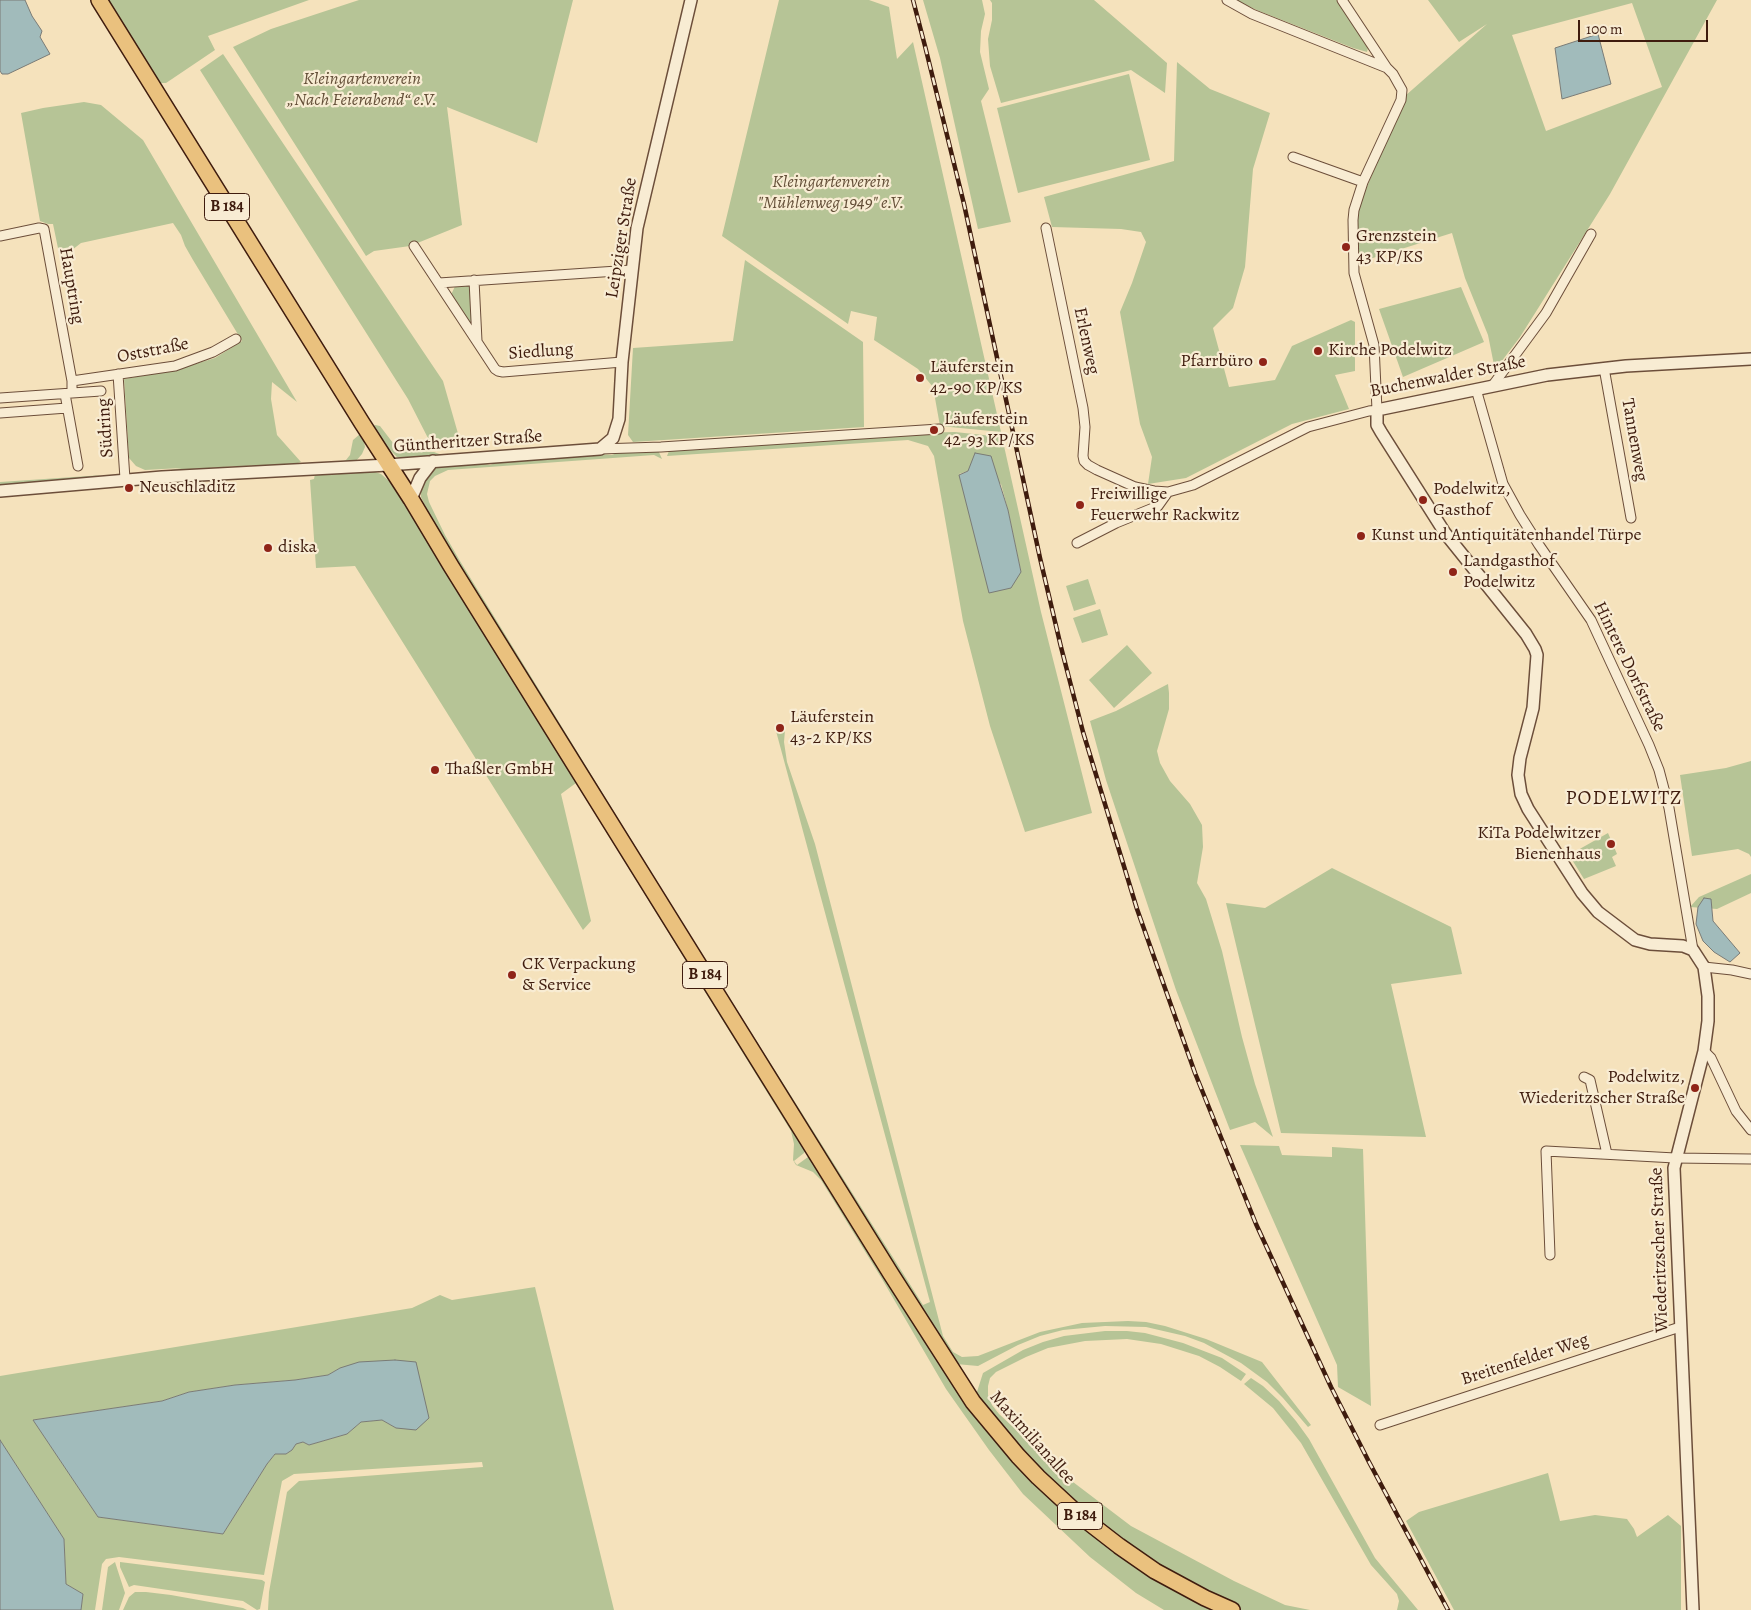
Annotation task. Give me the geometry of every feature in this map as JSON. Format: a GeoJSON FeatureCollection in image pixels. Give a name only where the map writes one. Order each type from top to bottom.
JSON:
{"type":"FeatureCollection","features":[{"type":"Feature","properties":{"kind":"main road","name":"B 184"},"geometry":{"type":"LineString","coordinates":[[99,0],[411,499]]}},
{"type":"Feature","properties":{"kind":"main road","name":"Maximilianallee"},"geometry":{"type":"LineString","coordinates":[[411,499],[461,583],[896,1282],[960,1383],[987,1421],[1038,1478],[1079,1515],[1119,1546],[1155,1571],[1232,1610]]}},
{"type":"Feature","properties":{"kind":"street","name":"Leipziger Straße"},"geometry":{"type":"LineString","coordinates":[[600,449],[613,438],[619,419],[622,362],[639,218],[691,0]]}},
{"type":"Feature","properties":{"kind":"street"},"geometry":{"type":"LineString","coordinates":[[1227,0],[1252,14],[1387,68]]}},
{"type":"Feature","properties":{"kind":"street"},"geometry":{"type":"LineString","coordinates":[[1342,0],[1387,68],[1400,84],[1402,90],[1402,96],[1363,182],[1352,220],[1354,273],[1374,345],[1377,425],[1445,533],[1526,634],[1535,648],[1537,655],[1533,708],[1520,758],[1518,775],[1521,794],[1528,809],[1582,894],[1598,912],[1635,940],[1650,944],[1683,946],[1693,950]]}},
{"type":"Feature","properties":{"kind":"street"},"geometry":{"type":"LineString","coordinates":[[1293,157],[1363,182]]}},
{"type":"Feature","properties":{"kind":"street","name":"Hauptring"},"geometry":{"type":"LineString","coordinates":[[0,236],[39,228],[44,229],[72,381],[69,394]]}},
{"type":"Feature","properties":{"kind":"street","name":"Erlenweg"},"geometry":{"type":"LineString","coordinates":[[1046,228],[1083,408],[1084,461]]}},
{"type":"Feature","properties":{"kind":"street"},"geometry":{"type":"LineString","coordinates":[[1493,385],[1546,313],[1591,234]]}},
{"type":"Feature","properties":{"kind":"street","name":"Siedlung"},"geometry":{"type":"LineString","coordinates":[[414,246],[495,369],[503,372],[622,362]]}},
{"type":"Feature","properties":{"kind":"street"},"geometry":{"type":"LineString","coordinates":[[439,283],[632,270]]}},
{"type":"Feature","properties":{"kind":"street","name":"Siedlung"},"geometry":{"type":"LineString","coordinates":[[474,280],[477,341]]}},
{"type":"Feature","properties":{"kind":"street","name":"Oststraße"},"geometry":{"type":"LineString","coordinates":[[72,381],[175,366],[213,352],[236,339]]}},
{"type":"Feature","properties":{"kind":"street","name":"Buchenwalder Straße"},"geometry":{"type":"LineString","coordinates":[[1084,461],[1097,470],[1135,487],[1168,492],[1193,485],[1308,427],[1353,414],[1539,376],[1604,368],[1751,359]]}},
{"type":"Feature","properties":{"kind":"street","name":"Tannenweg"},"geometry":{"type":"LineString","coordinates":[[1604,368],[1631,518]]}},
{"type":"Feature","properties":{"kind":"street","name":"Südring"},"geometry":{"type":"LineString","coordinates":[[118,374],[125,479]]}},
{"type":"Feature","properties":{"kind":"street","name":"Hintere Dorfstraße"},"geometry":{"type":"LineString","coordinates":[[1476,389],[1504,484],[1520,515],[1539,545],[1591,620],[1650,745],[1669,808],[1693,950]]}},
{"type":"Feature","properties":{"kind":"street","name":"Südring"},"geometry":{"type":"LineString","coordinates":[[0,398],[101,391]]}},
{"type":"Feature","properties":{"kind":"street","name":"Südring"},"geometry":{"type":"LineString","coordinates":[[69,394],[67,408],[78,466]]}},
{"type":"Feature","properties":{"kind":"street"},"geometry":{"type":"LineString","coordinates":[[0,413],[67,408]]}},
{"type":"Feature","properties":{"kind":"street","name":"Güntheritzer Straße"},"geometry":{"type":"LineString","coordinates":[[0,491],[125,479],[388,465],[600,449],[661,447],[939,429]]}},
{"type":"Feature","properties":{"kind":"street"},"geometry":{"type":"LineString","coordinates":[[411,499],[420,478],[432,462]]}},
{"type":"Feature","properties":{"kind":"street","name":"Buchenwalder Straße"},"geometry":{"type":"LineString","coordinates":[[1077,542],[1116,523],[1158,506],[1168,492]]}},
{"type":"Feature","properties":{"kind":"street","name":"Wiederitzscher Straße"},"geometry":{"type":"LineString","coordinates":[[1693,950],[1704,967],[1708,996],[1708,1020],[1704,1051],[1694,1094],[1675,1158],[1674,1168],[1693,1610]]}},
{"type":"Feature","properties":{"kind":"street"},"geometry":{"type":"LineString","coordinates":[[1704,967],[1751,974]]}},
{"type":"Feature","properties":{"kind":"street"},"geometry":{"type":"LineString","coordinates":[[1704,1051],[1712,1058],[1736,1111],[1751,1130]]}},
{"type":"Feature","properties":{"kind":"street"},"geometry":{"type":"LineString","coordinates":[[1584,1078],[1590,1080],[1607,1154]]}},
{"type":"Feature","properties":{"kind":"street"},"geometry":{"type":"LineString","coordinates":[[1550,1256],[1546,1151],[1675,1158],[1751,1159]]}},
{"type":"Feature","properties":{"kind":"street","name":"Breitenfelder Weg"},"geometry":{"type":"LineString","coordinates":[[1380,1424],[1680,1327]]}},
{"type":"Feature","properties":{"kind":"green space"},"geometry":{"type":"Polygon","coordinates":[[[105,0],[309,0],[208,36],[215,50],[166,83],[159,83],[105,0]]]}},
{"type":"Feature","properties":{"kind":"green space","name":"Kleingartenverein „Nach Feierabend“ e.V."},"geometry":{"type":"Polygon","coordinates":[[[359,0],[573,0],[537,143],[447,107],[462,225],[410,246],[374,251],[366,256],[233,47],[271,29],[359,0]]]}},
{"type":"Feature","properties":{"kind":"green space","name":"Kleingartenverein \"Mühlenweg 1949\" e.V."},"geometry":{"type":"Polygon","coordinates":[[[779,0],[869,0],[889,7],[897,59],[913,42],[1001,432],[940,426],[933,387],[918,369],[874,340],[877,317],[851,311],[848,324],[722,236],[779,0]]]}},
{"type":"Feature","properties":{"kind":"green space"},"geometry":{"type":"Polygon","coordinates":[[[923,0],[982,0],[985,14],[981,31],[980,52],[989,89],[981,101],[1011,222],[978,229],[940,58],[923,0]]]}},
{"type":"Feature","properties":{"kind":"green space"},"geometry":{"type":"Polygon","coordinates":[[[990,0],[1094,0],[1167,63],[1165,93],[1131,70],[1001,103],[990,66],[988,39],[992,20],[992,3],[990,0]]]}},
{"type":"Feature","properties":{"kind":"green space"},"geometry":{"type":"Polygon","coordinates":[[[1235,0],[1337,0],[1364,39],[1368,48],[1367,52],[1259,11],[1235,0]]]}},
{"type":"Feature","properties":{"kind":"green space"},"geometry":{"type":"Polygon","coordinates":[[[1428,0],[1717,0],[1610,194],[1520,337],[1495,370],[1488,335],[1465,278],[1452,233],[1357,263],[1358,208],[1405,96],[1487,24],[1459,42],[1428,0]],[[1632,3],[1512,35],[1546,131],[1662,87],[1632,3]]]}},
{"type":"Feature","properties":{"kind":"green space"},"geometry":{"type":"Polygon","coordinates":[[[223,54],[443,381],[459,437],[430,442],[408,399],[200,70],[223,54]]]}},
{"type":"Feature","properties":{"kind":"green space"},"geometry":{"type":"Polygon","coordinates":[[[1177,62],[1210,89],[1270,113],[1253,169],[1245,267],[1233,308],[1213,328],[1229,387],[1275,380],[1292,346],[1351,320],[1355,322],[1355,371],[1335,375],[1349,409],[1292,424],[1186,478],[1148,484],[1152,457],[1140,424],[1120,312],[1146,242],[1141,232],[1121,229],[1052,227],[1044,197],[1174,161],[1177,62]]]}},
{"type":"Feature","properties":{"kind":"green space"},"geometry":{"type":"Polygon","coordinates":[[[1129,74],[1150,160],[1018,193],[997,108],[1129,74]]]}},
{"type":"Feature","properties":{"kind":"green space"},"geometry":{"type":"Polygon","coordinates":[[[84,102],[101,105],[143,140],[297,402],[272,382],[271,399],[277,435],[301,462],[298,463],[341,462],[346,460],[350,455],[353,440],[360,434],[365,447],[356,461],[341,464],[238,466],[165,471],[181,468],[145,470],[136,466],[129,458],[124,379],[175,370],[215,358],[242,341],[173,223],[81,243],[72,250],[59,253],[53,224],[40,221],[21,113],[84,102]]]}},
{"type":"Feature","properties":{"kind":"green space"},"geometry":{"type":"Polygon","coordinates":[[[745,260],[863,342],[864,427],[633,442],[628,435],[633,348],[733,341],[745,260]]]}},
{"type":"Feature","properties":{"kind":"green space"},"geometry":{"type":"Polygon","coordinates":[[[465,283],[471,289],[473,327],[451,295],[456,284],[465,283]]]}},
{"type":"Feature","properties":{"kind":"green space"},"geometry":{"type":"Polygon","coordinates":[[[1461,287],[1484,342],[1403,377],[1379,309],[1461,287]]]}},
{"type":"Feature","properties":{"kind":"green space"},"geometry":{"type":"Polygon","coordinates":[[[375,425],[380,426],[402,451],[434,452],[442,455],[460,454],[404,459],[397,457],[372,427],[375,425]]]}},
{"type":"Feature","properties":{"kind":"green space"},"geometry":{"type":"Polygon","coordinates":[[[955,432],[1002,437],[1041,612],[1092,813],[1025,832],[990,726],[963,621],[934,456],[928,446],[908,440],[667,456],[669,451],[917,433],[955,432]],[[968,471],[959,474],[1021,572],[1008,510],[1001,484],[968,471]]]}},
{"type":"Feature","properties":{"kind":"green space"},"geometry":{"type":"Polygon","coordinates":[[[658,450],[662,459],[654,455],[448,470],[435,476],[430,481],[427,494],[445,535],[460,561],[694,942],[923,1305],[930,1302],[776,731],[785,730],[784,742],[787,762],[815,844],[943,1336],[953,1352],[962,1357],[978,1356],[1040,1332],[1082,1323],[1146,1322],[1206,1339],[1262,1362],[1311,1425],[1308,1427],[1267,1382],[1241,1363],[1204,1343],[1185,1336],[1146,1327],[1105,1326],[1063,1330],[1040,1336],[1018,1345],[978,1366],[956,1364],[440,538],[421,497],[424,480],[433,468],[438,466],[478,463],[490,465],[502,461],[601,454],[612,455],[658,450]]]}},
{"type":"Feature","properties":{"kind":"green space"},"geometry":{"type":"Polygon","coordinates":[[[372,471],[381,474],[389,481],[446,568],[806,1148],[804,1153],[794,1161],[797,1165],[808,1157],[812,1157],[1013,1459],[1216,1610],[1164,1610],[1136,1593],[1090,1557],[1023,1494],[946,1389],[882,1279],[821,1180],[813,1172],[796,1165],[793,1160],[794,1144],[791,1131],[576,783],[561,794],[591,921],[583,930],[355,566],[316,568],[310,480],[314,479],[315,474],[372,471]]]}},
{"type":"Feature","properties":{"kind":"green space"},"geometry":{"type":"Polygon","coordinates":[[[103,475],[31,485],[0,487],[0,482],[103,475]]]}},
{"type":"Feature","properties":{"kind":"green space"},"geometry":{"type":"Polygon","coordinates":[[[1088,579],[1096,604],[1074,611],[1066,586],[1088,579]]]}},
{"type":"Feature","properties":{"kind":"green space"},"geometry":{"type":"Polygon","coordinates":[[[1100,609],[1108,635],[1082,643],[1073,618],[1100,609]]]}},
{"type":"Feature","properties":{"kind":"green space"},"geometry":{"type":"Polygon","coordinates":[[[1127,645],[1152,673],[1114,708],[1089,680],[1127,645]]]}},
{"type":"Feature","properties":{"kind":"green space"},"geometry":{"type":"Polygon","coordinates":[[[1168,684],[1169,709],[1157,751],[1160,763],[1170,781],[1190,804],[1202,825],[1203,847],[1197,883],[1206,899],[1222,951],[1242,1037],[1273,1137],[1255,1122],[1230,1130],[1176,990],[1106,780],[1090,721],[1116,711],[1168,684]]]}},
{"type":"Feature","properties":{"kind":"green space"},"geometry":{"type":"Polygon","coordinates":[[[1751,761],[1751,857],[1749,854],[1738,849],[1692,856],[1680,775],[1726,768],[1751,761]]]}},
{"type":"Feature","properties":{"kind":"green space"},"geometry":{"type":"Polygon","coordinates":[[[1608,833],[1617,854],[1612,857],[1616,866],[1584,879],[1569,855],[1608,833]]]}},
{"type":"Feature","properties":{"kind":"green space"},"geometry":{"type":"Polygon","coordinates":[[[1332,868],[1451,927],[1462,974],[1391,984],[1426,1137],[1281,1133],[1226,903],[1265,908],[1332,868]]]}},
{"type":"Feature","properties":{"kind":"green space"},"geometry":{"type":"Polygon","coordinates":[[[1751,874],[1751,893],[1717,909],[1690,907],[1699,897],[1751,874]]]}},
{"type":"Feature","properties":{"kind":"green space"},"geometry":{"type":"Polygon","coordinates":[[[1240,1145],[1279,1146],[1282,1155],[1332,1157],[1332,1147],[1363,1149],[1371,1406],[1338,1387],[1337,1365],[1240,1145]]]}},
{"type":"Feature","properties":{"kind":"green space"},"geometry":{"type":"Polygon","coordinates":[[[535,1287],[614,1610],[268,1610],[269,1592],[287,1492],[299,1481],[483,1467],[482,1462],[294,1474],[282,1481],[264,1575],[119,1557],[106,1559],[102,1564],[95,1610],[81,1610],[83,1594],[66,1584],[64,1539],[0,1440],[0,1376],[412,1308],[440,1295],[452,1300],[535,1287]],[[340,1368],[328,1375],[189,1392],[162,1401],[33,1420],[98,1517],[223,1534],[275,1454],[286,1454],[296,1444],[303,1442],[309,1445],[347,1434],[361,1422],[382,1420],[396,1428],[340,1368]]]}},
{"type":"Feature","properties":{"kind":"green space"},"geometry":{"type":"Polygon","coordinates":[[[1105,1331],[1145,1333],[1183,1343],[1222,1358],[1246,1374],[1241,1381],[1199,1356],[1161,1344],[1127,1339],[1085,1341],[1048,1348],[996,1372],[990,1378],[988,1386],[988,1395],[992,1405],[999,1414],[1073,1482],[1131,1526],[1234,1581],[1285,1605],[1310,1610],[1241,1610],[1206,1594],[1121,1543],[1020,1452],[976,1395],[983,1373],[1023,1350],[1064,1336],[1105,1331]]]}},
{"type":"Feature","properties":{"kind":"green space"},"geometry":{"type":"Polygon","coordinates":[[[1251,1378],[1279,1401],[1309,1439],[1375,1558],[1418,1610],[1397,1610],[1399,1601],[1397,1594],[1371,1565],[1301,1443],[1273,1408],[1244,1384],[1251,1378]]]}},
{"type":"Feature","properties":{"kind":"green space"},"geometry":{"type":"Polygon","coordinates":[[[1548,1473],[1560,1521],[1595,1515],[1627,1519],[1637,1537],[1668,1515],[1681,1526],[1681,1610],[1454,1610],[1406,1521],[1419,1512],[1548,1473]]]}},
{"type":"Feature","properties":{"kind":"green space"},"geometry":{"type":"Polygon","coordinates":[[[115,1562],[125,1593],[119,1610],[102,1610],[108,1567],[115,1562]]]}},
{"type":"Feature","properties":{"kind":"green space"},"geometry":{"type":"Polygon","coordinates":[[[120,1562],[262,1580],[265,1582],[260,1609],[257,1610],[243,1601],[134,1585],[129,1587],[120,1567],[120,1562]]]}},
{"type":"Feature","properties":{"kind":"green space"},"geometry":{"type":"Polygon","coordinates":[[[135,1592],[171,1595],[247,1610],[123,1610],[129,1597],[135,1592]]]}},
{"type":"Feature","properties":{"kind":"water"},"geometry":{"type":"Polygon","coordinates":[[[0,0],[25,0],[32,16],[42,31],[40,37],[50,54],[8,74],[2,74],[0,71],[0,0]]]}},
{"type":"Feature","properties":{"kind":"water"},"geometry":{"type":"Polygon","coordinates":[[[1598,34],[1611,84],[1562,99],[1555,48],[1598,34]]]}},
{"type":"Feature","properties":{"kind":"water"},"geometry":{"type":"Polygon","coordinates":[[[975,453],[991,456],[1008,510],[1021,572],[1011,588],[989,593],[959,475],[968,471],[975,453]]]}},
{"type":"Feature","properties":{"kind":"water"},"geometry":{"type":"Polygon","coordinates":[[[1704,898],[1711,899],[1713,921],[1740,953],[1730,962],[1714,952],[1703,941],[1696,924],[1698,907],[1704,898]]]}},
{"type":"Feature","properties":{"kind":"water"},"geometry":{"type":"Polygon","coordinates":[[[395,1360],[416,1362],[429,1418],[416,1430],[396,1428],[382,1420],[361,1422],[347,1434],[309,1445],[303,1442],[296,1444],[286,1454],[275,1454],[223,1534],[98,1517],[33,1420],[162,1401],[189,1392],[328,1375],[340,1368],[359,1362],[395,1360]]]}},
{"type":"Feature","properties":{"kind":"water"},"geometry":{"type":"Polygon","coordinates":[[[0,1440],[64,1539],[66,1584],[83,1594],[81,1610],[0,1610],[0,1440]]]}},
{"type":"Feature","properties":{"kind":"railway"},"geometry":{"type":"LineString","coordinates":[[913,0],[964,204],[1061,647],[1083,732],[1137,909],[1195,1073],[1256,1224],[1331,1387],[1448,1610]]}},
{"type":"Feature","properties":{"kind":"place","name":"Grenzstein 43 KP/KS"},"geometry":{"type":"Point","coordinates":[1346,247]}},
{"type":"Feature","properties":{"kind":"place","name":"Kirche Podelwitz"},"geometry":{"type":"Point","coordinates":[1318,351]}},
{"type":"Feature","properties":{"kind":"place","name":"Pfarrbüro"},"geometry":{"type":"Point","coordinates":[1263,362]}},
{"type":"Feature","properties":{"kind":"place","name":"Läuferstein 42-90 KP/KS"},"geometry":{"type":"Point","coordinates":[920,378]}},
{"type":"Feature","properties":{"kind":"place","name":"Läuferstein 42-93 KP/KS"},"geometry":{"type":"Point","coordinates":[934,430]}},
{"type":"Feature","properties":{"kind":"place","name":"Neuschladitz"},"geometry":{"type":"Point","coordinates":[129,488]}},
{"type":"Feature","properties":{"kind":"place","name":"Podelwitz, Gasthof"},"geometry":{"type":"Point","coordinates":[1423,500]}},
{"type":"Feature","properties":{"kind":"place","name":"Freiwillige Feuerwehr Rackwitz"},"geometry":{"type":"Point","coordinates":[1080,505]}},
{"type":"Feature","properties":{"kind":"place","name":"Kunst und Antiquitätenhandel Türpe"},"geometry":{"type":"Point","coordinates":[1361,536]}},
{"type":"Feature","properties":{"kind":"place","name":"diska"},"geometry":{"type":"Point","coordinates":[268,548]}},
{"type":"Feature","properties":{"kind":"place","name":"Landgasthof Podelwitz"},"geometry":{"type":"Point","coordinates":[1453,572]}},
{"type":"Feature","properties":{"kind":"place","name":"Läuferstein 43-2 KP/KS"},"geometry":{"type":"Point","coordinates":[780,728]}},
{"type":"Feature","properties":{"kind":"place","name":"Thaßler GmbH"},"geometry":{"type":"Point","coordinates":[435,770]}},
{"type":"Feature","properties":{"kind":"place","name":"KiTa Podelwitzer Bienenhaus"},"geometry":{"type":"Point","coordinates":[1611,844]}},
{"type":"Feature","properties":{"kind":"place","name":"CK Verpackung & Service"},"geometry":{"type":"Point","coordinates":[512,975]}},
{"type":"Feature","properties":{"kind":"place","name":"Podelwitz, Wiederitzscher Straße"},"geometry":{"type":"Point","coordinates":[1695,1088]}},
{"type":"Feature","properties":{"kind":"district","name":"PODELWITZ"},"geometry":{"type":"Point","coordinates":[1624,799]}}]}
